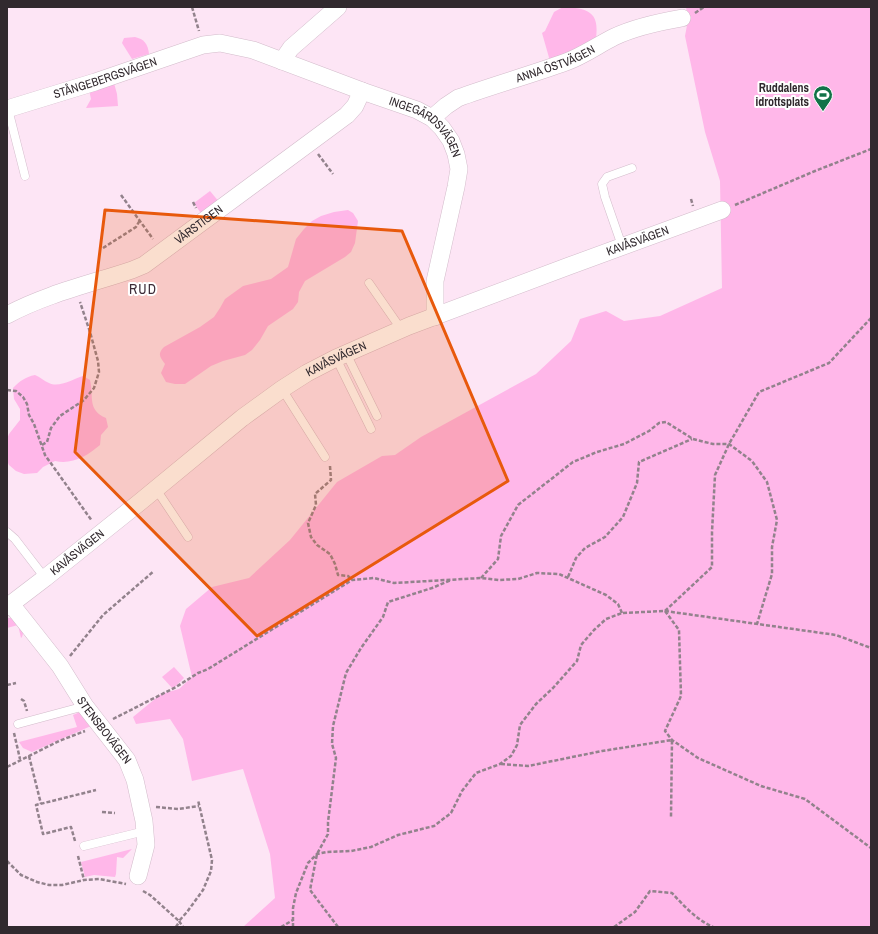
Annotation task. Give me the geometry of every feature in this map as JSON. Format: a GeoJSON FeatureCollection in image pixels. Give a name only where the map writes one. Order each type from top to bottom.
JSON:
{"type":"FeatureCollection","features":[{"type":"Feature","properties":{"kind":"street"},"geometry":{"type":"LineString","coordinates":[[282,61],[291,48],[338,7]]}},
{"type":"Feature","properties":{"kind":"street","name":"ANNA ÖSTVÄGEN"},"geometry":{"type":"LineString","coordinates":[[432,118],[458,98],[567,62],[631,30],[655,23],[682,18]]}},
{"type":"Feature","properties":{"kind":"street","name":"INGEGÄRDSVÄGEN"},"geometry":{"type":"LineString","coordinates":[[203,46],[220,43],[253,50],[417,110],[432,118],[442,128],[451,142],[456,154],[458,169],[456,187],[435,281],[435,316]]}},
{"type":"Feature","properties":{"kind":"street","name":"STÅNGEBERGSVÄGEN"},"geometry":{"type":"LineString","coordinates":[[7,109],[95,82],[203,46]]}},
{"type":"Feature","properties":{"kind":"street","name":"VÅRSTIGEN"},"geometry":{"type":"LineString","coordinates":[[7,315],[39,300],[132,270],[144,264],[347,115],[355,106],[362,91]]}},
{"type":"Feature","properties":{"kind":"street","name":"KAVÅSVÄGEN"},"geometry":{"type":"LineString","coordinates":[[9,606],[156,489],[242,418],[282,389],[341,356],[401,329],[722,210]]}},
{"type":"Feature","properties":{"kind":"street","name":"STENSBOVÄGEN"},"geometry":{"type":"LineString","coordinates":[[9,606],[60,666],[85,706],[127,760],[135,780],[142,808],[145,831],[146,845],[138,876]]}},
{"type":"Feature","properties":{"kind":"lane"},"geometry":{"type":"LineString","coordinates":[[7,109],[25,176]]}},
{"type":"Feature","properties":{"kind":"lane"},"geometry":{"type":"LineString","coordinates":[[622,246],[602,184],[608,177],[632,168]]}},
{"type":"Feature","properties":{"kind":"lane"},"geometry":{"type":"LineString","coordinates":[[369,283],[401,329]]}},
{"type":"Feature","properties":{"kind":"lane"},"geometry":{"type":"LineString","coordinates":[[341,356],[377,416]]}},
{"type":"Feature","properties":{"kind":"lane"},"geometry":{"type":"LineString","coordinates":[[341,356],[371,429]]}},
{"type":"Feature","properties":{"kind":"lane"},"geometry":{"type":"LineString","coordinates":[[282,389],[325,457]]}},
{"type":"Feature","properties":{"kind":"lane"},"geometry":{"type":"LineString","coordinates":[[156,489],[188,537]]}},
{"type":"Feature","properties":{"kind":"lane"},"geometry":{"type":"LineString","coordinates":[[7,532],[45,578]]}},
{"type":"Feature","properties":{"kind":"lane"},"geometry":{"type":"LineString","coordinates":[[18,724],[85,706]]}},
{"type":"Feature","properties":{"kind":"lane"},"geometry":{"type":"LineString","coordinates":[[80,847],[145,831]]}},
{"type":"Feature","properties":{"kind":"path"},"geometry":{"type":"LineString","coordinates":[[192,7],[197,24]]}},
{"type":"Feature","properties":{"kind":"path"},"geometry":{"type":"LineString","coordinates":[[310,142],[333,174]]}},
{"type":"Feature","properties":{"kind":"path"},"geometry":{"type":"LineString","coordinates":[[722,210],[871,149]]}},
{"type":"Feature","properties":{"kind":"path"},"geometry":{"type":"LineString","coordinates":[[121,195],[162,252]]}},
{"type":"Feature","properties":{"kind":"path"},"geometry":{"type":"LineString","coordinates":[[103,248],[136,227],[140,220]]}},
{"type":"Feature","properties":{"kind":"path"},"geometry":{"type":"LineString","coordinates":[[42,445],[47,442],[51,428],[60,416],[84,400],[94,388],[99,372],[98,360],[76,288]]}},
{"type":"Feature","properties":{"kind":"path"},"geometry":{"type":"LineString","coordinates":[[665,611],[712,567],[715,475],[729,444],[759,392],[830,363],[871,318]]}},
{"type":"Feature","properties":{"kind":"path"},"geometry":{"type":"LineString","coordinates":[[7,390],[16,391],[23,397],[27,404],[29,415],[49,461],[101,533]]}},
{"type":"Feature","properties":{"kind":"path"},"geometry":{"type":"LineString","coordinates":[[481,578],[498,559],[501,536],[518,504],[573,462],[597,452],[624,444],[649,431],[659,423],[666,422],[693,439],[713,444],[729,444],[752,461],[766,482],[777,520],[772,547],[772,574],[757,624]]}},
{"type":"Feature","properties":{"kind":"path"},"geometry":{"type":"LineString","coordinates":[[568,577],[576,558],[584,548],[606,537],[623,517],[637,483],[639,462],[693,439]]}},
{"type":"Feature","properties":{"kind":"path"},"geometry":{"type":"LineString","coordinates":[[325,457],[331,468],[331,480],[315,494],[316,505],[308,523],[311,537],[317,545],[330,554],[338,574],[348,576],[352,580]]}},
{"type":"Feature","properties":{"kind":"path"},"geometry":{"type":"LineString","coordinates":[[60,666],[76,650],[103,615],[154,570]]}},
{"type":"Feature","properties":{"kind":"path"},"geometry":{"type":"LineString","coordinates":[[7,767],[59,742],[101,725],[176,687],[198,673],[208,669],[352,580],[374,578],[394,583],[481,578],[499,580],[518,579],[537,573],[559,574],[606,595],[618,604],[622,613]]}},
{"type":"Feature","properties":{"kind":"path"},"geometry":{"type":"LineString","coordinates":[[293,927],[293,908],[303,875],[308,863],[316,854],[328,834],[328,822],[336,758],[332,744],[333,726],[346,673],[361,648],[383,618],[388,602],[432,588],[454,579]]}},
{"type":"Feature","properties":{"kind":"path"},"geometry":{"type":"LineString","coordinates":[[665,611],[679,630],[682,696],[665,731],[672,740],[698,758],[740,777],[761,786],[805,799],[871,848]]}},
{"type":"Feature","properties":{"kind":"path"},"geometry":{"type":"LineString","coordinates":[[316,854],[352,851],[371,847],[398,835],[434,826],[451,813],[462,791],[476,773],[500,764],[511,756],[517,746],[520,725],[536,704],[553,688],[577,661],[582,645],[594,630],[606,619],[622,613],[665,611],[836,634],[871,648]]}},
{"type":"Feature","properties":{"kind":"path"},"geometry":{"type":"LineString","coordinates":[[7,685],[16,683]]}},
{"type":"Feature","properties":{"kind":"path"},"geometry":{"type":"LineString","coordinates":[[21,699],[25,703]]}},
{"type":"Feature","properties":{"kind":"path"},"geometry":{"type":"LineString","coordinates":[[13,732],[20,760]]}},
{"type":"Feature","properties":{"kind":"path"},"geometry":{"type":"LineString","coordinates":[[500,764],[528,766],[602,750],[672,740]]}},
{"type":"Feature","properties":{"kind":"path"},"geometry":{"type":"LineString","coordinates":[[671,818],[672,740]]}},
{"type":"Feature","properties":{"kind":"path"},"geometry":{"type":"LineString","coordinates":[[29,756],[41,804]]}},
{"type":"Feature","properties":{"kind":"path"},"geometry":{"type":"LineString","coordinates":[[80,847],[71,827],[43,834],[36,805],[96,790]]}},
{"type":"Feature","properties":{"kind":"path"},"geometry":{"type":"LineString","coordinates":[[142,808],[178,808],[199,806]]}},
{"type":"Feature","properties":{"kind":"path"},"geometry":{"type":"LineString","coordinates":[[102,812],[115,813]]}},
{"type":"Feature","properties":{"kind":"path"},"geometry":{"type":"LineString","coordinates":[[78,854],[84,880]]}},
{"type":"Feature","properties":{"kind":"path"},"geometry":{"type":"LineString","coordinates":[[316,854],[310,890],[338,927]]}},
{"type":"Feature","properties":{"kind":"path"},"geometry":{"type":"LineString","coordinates":[[614,927],[635,912],[650,891],[672,893],[706,924],[713,927]]}},
{"type":"Feature","properties":{"kind":"path"},"geometry":{"type":"LineString","coordinates":[[281,927],[293,920]]}},
{"type":"Feature","properties":{"kind":"path"},"geometry":{"type":"LineString","coordinates":[[176,927],[179,921],[183,927]]}},
{"type":"Feature","properties":{"kind":"highlighted area"},"geometry":{"type":"Polygon","coordinates":[[[105,210],[402,231],[508,481],[257,636],[75,452],[105,210]]]}},
{"type":"Feature","properties":{"kind":"shaded area"},"geometry":{"type":"Polygon","coordinates":[[[563,7],[579,8],[590,13],[596,22],[596,39],[550,61],[542,33],[545,31],[554,12],[563,7]]]}},
{"type":"Feature","properties":{"kind":"shaded area"},"geometry":{"type":"Polygon","coordinates":[[[686,7],[871,7],[871,927],[243,927],[275,898],[270,854],[243,769],[192,781],[183,739],[170,719],[136,724],[133,717],[161,694],[179,689],[192,677],[180,626],[186,609],[212,587],[249,578],[290,540],[337,482],[382,456],[395,455],[421,437],[536,374],[571,341],[580,319],[606,311],[624,321],[660,316],[722,288],[720,181],[705,132],[685,36],[688,20],[686,7]]]}},
{"type":"Feature","properties":{"kind":"shaded area"},"geometry":{"type":"Polygon","coordinates":[[[135,37],[145,42],[148,47],[149,54],[132,59],[122,43],[124,38],[135,37]]]}},
{"type":"Feature","properties":{"kind":"shaded area"},"geometry":{"type":"Polygon","coordinates":[[[114,83],[118,106],[86,108],[91,99],[89,90],[114,83]]]}},
{"type":"Feature","properties":{"kind":"shaded area"},"geometry":{"type":"Polygon","coordinates":[[[210,191],[220,203],[202,215],[194,203],[210,191]]]}},
{"type":"Feature","properties":{"kind":"shaded area"},"geometry":{"type":"Polygon","coordinates":[[[348,210],[353,213],[358,221],[355,243],[351,252],[305,281],[299,292],[298,302],[293,309],[268,326],[252,350],[245,355],[211,366],[185,384],[166,382],[161,373],[165,364],[160,356],[160,352],[164,347],[200,327],[214,317],[225,299],[243,286],[271,279],[288,267],[296,239],[312,221],[321,216],[334,212],[348,210]]]}},
{"type":"Feature","properties":{"kind":"shaded area"},"geometry":{"type":"Polygon","coordinates":[[[35,375],[53,384],[62,384],[83,376],[90,380],[92,402],[96,411],[106,418],[108,427],[101,435],[100,445],[85,456],[67,462],[55,461],[43,467],[37,473],[24,474],[16,471],[7,461],[7,439],[20,420],[20,409],[14,399],[13,388],[28,377],[35,375]]]}},
{"type":"Feature","properties":{"kind":"shaded area"},"geometry":{"type":"Polygon","coordinates":[[[7,618],[12,618],[21,626],[23,634],[21,638],[18,625],[7,628],[7,618]]]}},
{"type":"Feature","properties":{"kind":"shaded area"},"geometry":{"type":"Polygon","coordinates":[[[174,667],[184,678],[173,689],[162,677],[174,667]]]}},
{"type":"Feature","properties":{"kind":"shaded area"},"geometry":{"type":"Polygon","coordinates":[[[80,712],[91,726],[32,752],[23,748],[19,742],[77,727],[73,715],[80,712]]]}},
{"type":"Feature","properties":{"kind":"shaded area"},"geometry":{"type":"Polygon","coordinates":[[[132,849],[123,858],[117,857],[115,877],[94,875],[85,877],[81,862],[132,849]]]}},
{"type":"Feature","properties":{"kind":"place","name":"Ruddalens idrottsplats"},"geometry":{"type":"Point","coordinates":[823,112]}},
{"type":"Feature","properties":{"kind":"district","name":"RUD"},"geometry":{"type":"Point","coordinates":[143,289]}}]}
